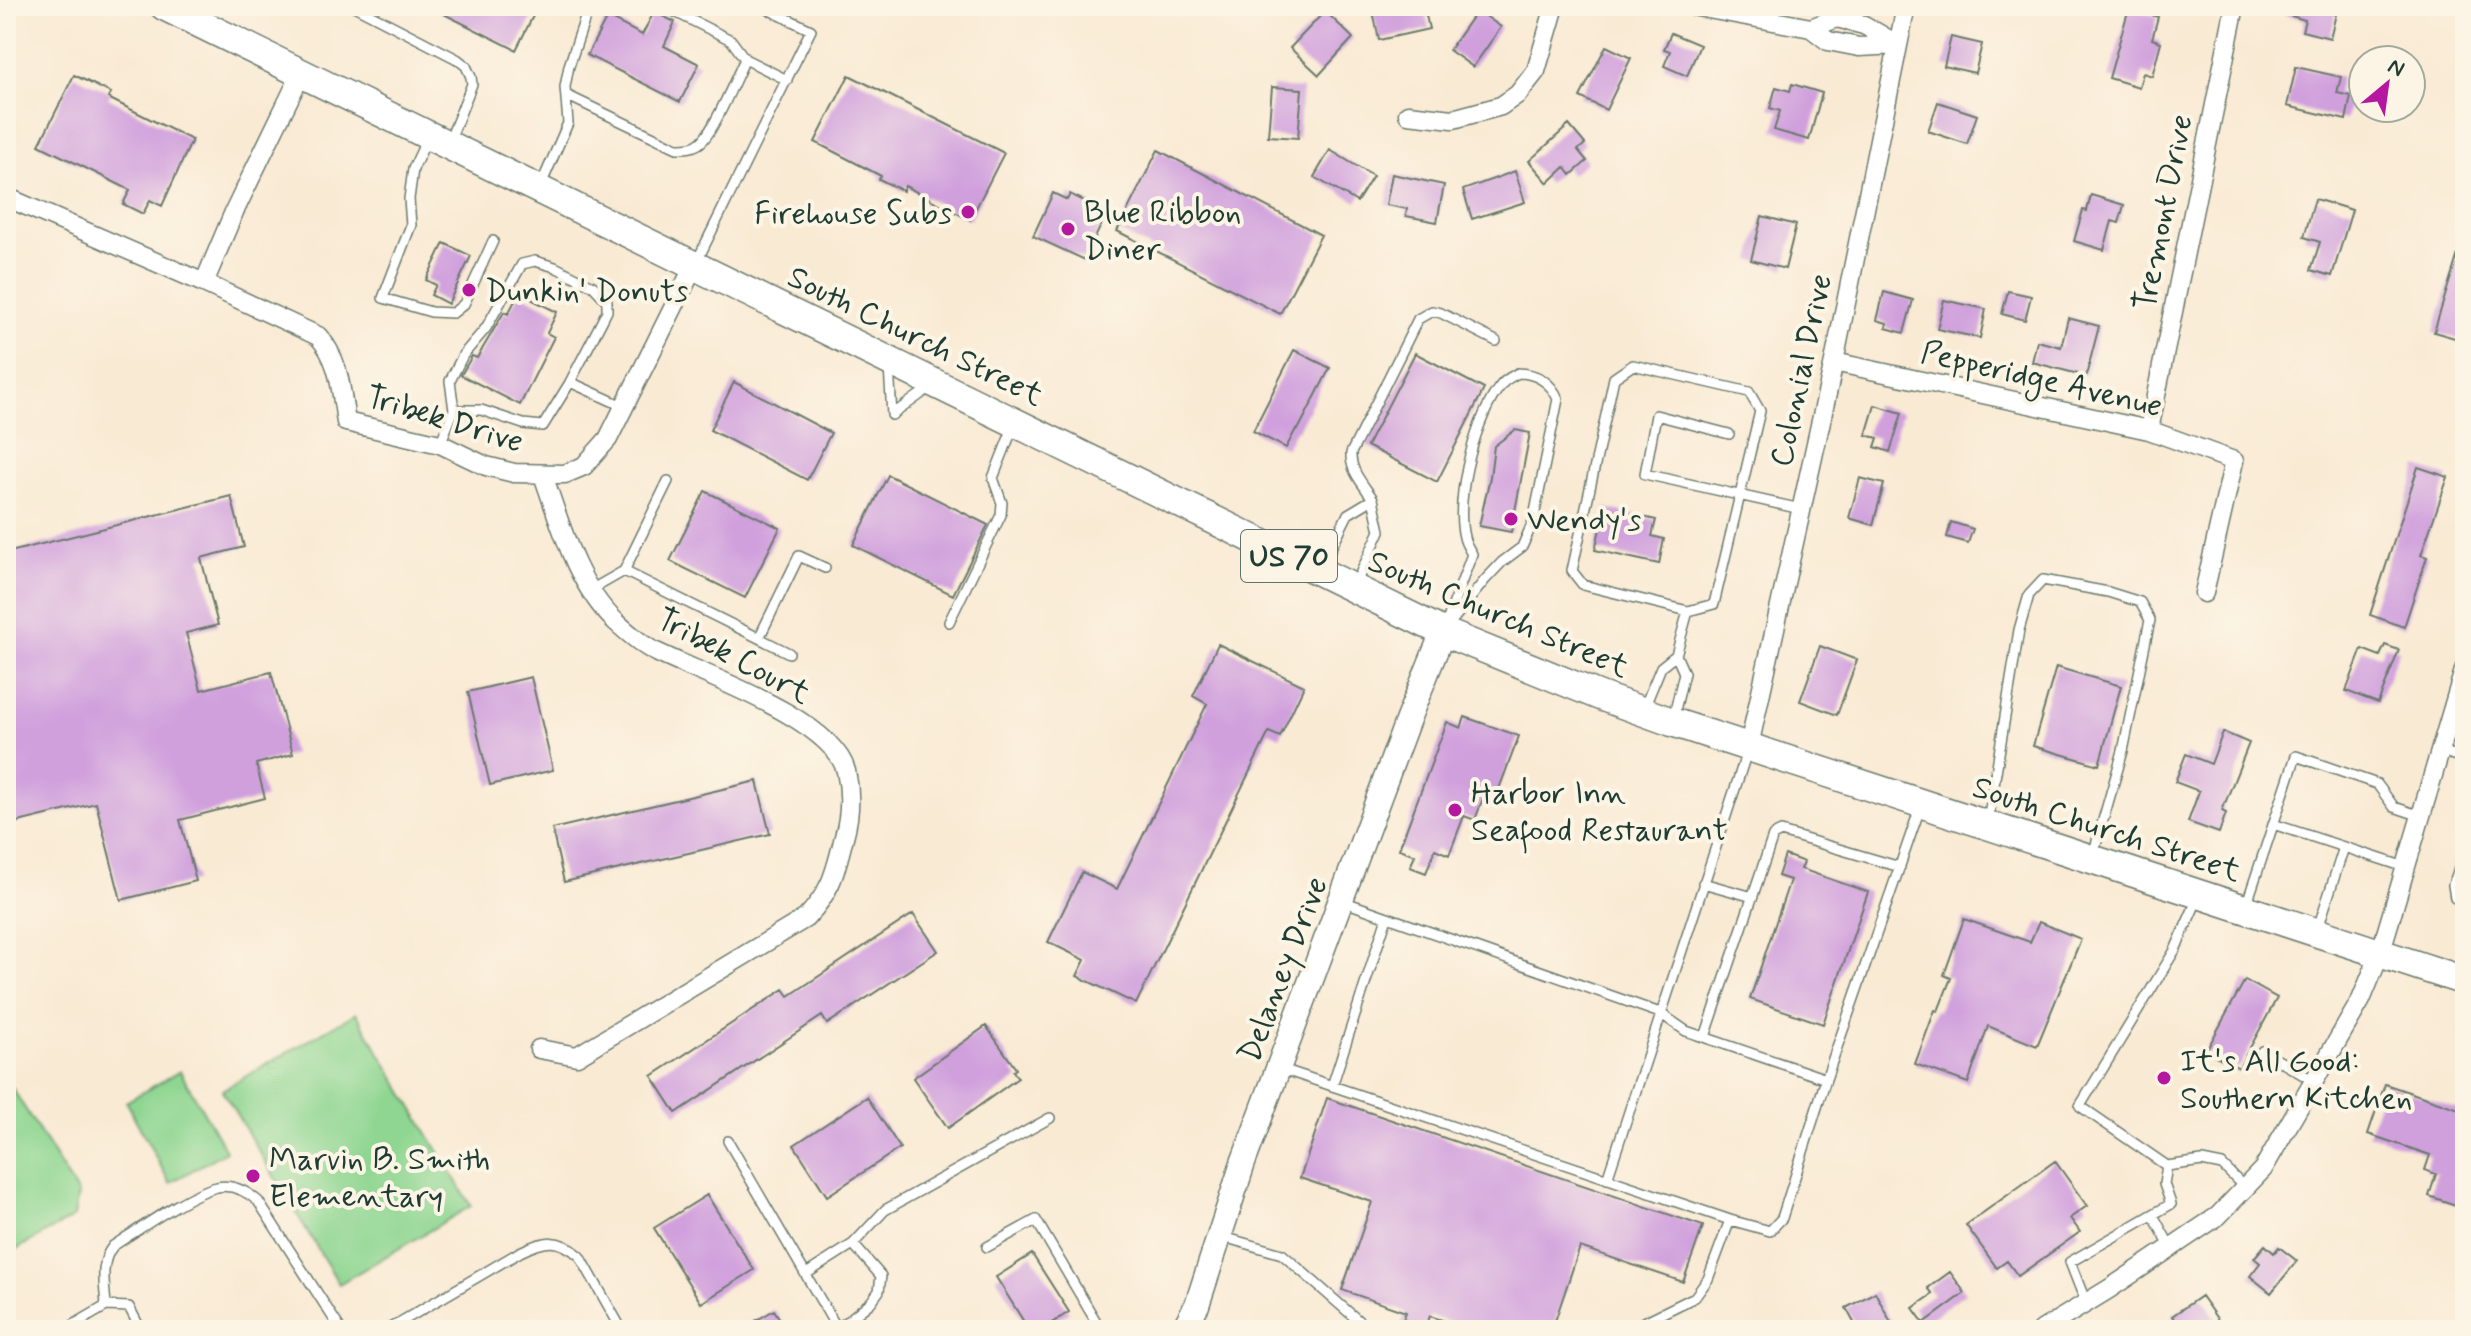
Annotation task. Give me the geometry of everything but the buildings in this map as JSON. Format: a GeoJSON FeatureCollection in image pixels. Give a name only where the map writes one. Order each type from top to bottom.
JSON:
{"type":"FeatureCollection","features":[{"type":"Feature","properties":{"kind":"main road","name":"South Church Street"},"geometry":{"type":"LineString","coordinates":[[164,6],[1443,632],[1672,722],[2465,981]]}},
{"type":"Feature","properties":{"kind":"street"},"geometry":{"type":"LineString","coordinates":[[1408,114],[1453,119],[1501,106],[1518,94],[1536,71],[1555,6]]}},
{"type":"Feature","properties":{"kind":"street"},"geometry":{"type":"LineString","coordinates":[[1692,6],[1811,28],[1828,41],[1859,47],[1898,45]]}},
{"type":"Feature","properties":{"kind":"street","name":"Colonial Drive"},"geometry":{"type":"LineString","coordinates":[[1749,746],[1834,362],[1906,6]]}},
{"type":"Feature","properties":{"kind":"street","name":"Tremont Drive"},"geometry":{"type":"LineString","coordinates":[[2149,430],[2235,6]]}},
{"type":"Feature","properties":{"kind":"street"},"geometry":{"type":"LineString","coordinates":[[204,283],[234,212],[301,74]]}},
{"type":"Feature","properties":{"kind":"street","name":"Tribek Drive"},"geometry":{"type":"LineString","coordinates":[[6,197],[318,336],[328,346],[336,364],[346,422],[440,444],[486,466],[514,473],[565,474],[584,466],[596,455],[625,407],[694,266]]}},
{"type":"Feature","properties":{"kind":"street","name":"Pepperidge Avenue"},"geometry":{"type":"LineString","coordinates":[[1834,362],[2149,430],[2234,461],[2204,593]]}},
{"type":"Feature","properties":{"kind":"street","name":"Tribek Court"},"geometry":{"type":"LineString","coordinates":[[539,1049],[577,1056],[806,918],[824,898],[836,869],[850,815],[845,769],[828,743],[774,705],[650,649],[614,620],[589,591],[543,475]]}},
{"type":"Feature","properties":{"kind":"street","name":"Delaney Drive"},"geometry":{"type":"LineString","coordinates":[[1183,1330],[1197,1305],[1243,1163],[1443,632]]}},
{"type":"Feature","properties":{"kind":"street"},"geometry":{"type":"LineString","coordinates":[[2042,1330],[2218,1216],[2263,1169],[2361,1000],[2380,954],[2465,667]]}},
{"type":"Feature","properties":{"kind":"lane"},"geometry":{"type":"LineString","coordinates":[[354,6],[466,66],[472,84],[438,140],[413,169],[409,199],[411,225],[383,298],[431,312],[453,313],[464,304],[493,241]]}},
{"type":"Feature","properties":{"kind":"lane"},"geometry":{"type":"LineString","coordinates":[[539,190],[568,123],[565,87],[589,6]]}},
{"type":"Feature","properties":{"kind":"lane"},"geometry":{"type":"LineString","coordinates":[[663,6],[731,40],[745,59],[787,80]]}},
{"type":"Feature","properties":{"kind":"lane"},"geometry":{"type":"LineString","coordinates":[[694,266],[811,30],[761,6]]}},
{"type":"Feature","properties":{"kind":"lane"},"geometry":{"type":"LineString","coordinates":[[566,95],[677,148],[691,148],[703,141],[713,125],[745,59]]}},
{"type":"Feature","properties":{"kind":"lane"},"geometry":{"type":"LineString","coordinates":[[440,444],[454,410],[450,381],[463,355],[486,328],[522,264],[535,261],[555,267],[593,286],[607,301],[607,311],[602,321],[543,426],[523,424],[481,410],[454,410]]}},
{"type":"Feature","properties":{"kind":"lane"},"geometry":{"type":"LineString","coordinates":[[1353,588],[1380,531],[1373,499],[1354,471],[1350,462],[1351,453],[1418,319],[1432,311],[1441,313],[1496,341]]}},
{"type":"Feature","properties":{"kind":"lane"},"geometry":{"type":"LineString","coordinates":[[889,360],[892,415],[937,383]]}},
{"type":"Feature","properties":{"kind":"lane"},"geometry":{"type":"LineString","coordinates":[[1633,365],[1749,392],[1760,411],[1714,604],[1688,611],[1583,585],[1572,571],[1614,378],[1633,365]]}},
{"type":"Feature","properties":{"kind":"lane"},"geometry":{"type":"LineString","coordinates":[[1518,373],[1530,373],[1553,387],[1558,399],[1533,522],[1522,547],[1485,580],[1443,632],[1472,554],[1464,538],[1462,508],[1474,437],[1504,381],[1518,373]]}},
{"type":"Feature","properties":{"kind":"lane"},"geometry":{"type":"LineString","coordinates":[[570,382],[625,407]]}},
{"type":"Feature","properties":{"kind":"lane"},"geometry":{"type":"LineString","coordinates":[[1729,434],[1656,415],[1645,474],[1801,509]]}},
{"type":"Feature","properties":{"kind":"lane"},"geometry":{"type":"LineString","coordinates":[[949,622],[1001,515],[1002,503],[993,478],[1015,422]]}},
{"type":"Feature","properties":{"kind":"lane"},"geometry":{"type":"LineString","coordinates":[[589,591],[624,571],[668,481]]}},
{"type":"Feature","properties":{"kind":"lane"},"geometry":{"type":"LineString","coordinates":[[1320,571],[1348,514],[1373,499]]}},
{"type":"Feature","properties":{"kind":"lane"},"geometry":{"type":"LineString","coordinates":[[759,638],[799,556],[825,568]]}},
{"type":"Feature","properties":{"kind":"lane"},"geometry":{"type":"LineString","coordinates":[[624,571],[789,653]]}},
{"type":"Feature","properties":{"kind":"lane"},"geometry":{"type":"LineString","coordinates":[[1987,825],[2019,630],[2029,595],[2043,580],[2108,592],[2140,602],[2150,620],[2123,751],[2092,859]]}},
{"type":"Feature","properties":{"kind":"lane"},"geometry":{"type":"LineString","coordinates":[[1642,711],[1661,667],[1676,655],[1688,611]]}},
{"type":"Feature","properties":{"kind":"lane"},"geometry":{"type":"LineString","coordinates":[[1672,722],[1684,673],[1676,655]]}},
{"type":"Feature","properties":{"kind":"lane"},"geometry":{"type":"LineString","coordinates":[[1607,1179],[1749,746]]}},
{"type":"Feature","properties":{"kind":"lane"},"geometry":{"type":"LineString","coordinates":[[2439,750],[2465,759]]}},
{"type":"Feature","properties":{"kind":"lane"},"geometry":{"type":"LineString","coordinates":[[2245,910],[2296,756],[2377,784],[2394,807],[2421,816]]}},
{"type":"Feature","properties":{"kind":"lane"},"geometry":{"type":"LineString","coordinates":[[1279,1068],[1770,1231],[1782,1218],[1826,1079],[1921,803]]}},
{"type":"Feature","properties":{"kind":"lane"},"geometry":{"type":"LineString","coordinates":[[2273,824],[2405,867]]}},
{"type":"Feature","properties":{"kind":"lane"},"geometry":{"type":"LineString","coordinates":[[1705,1037],[1773,836],[1781,832],[1900,867]]}},
{"type":"Feature","properties":{"kind":"lane"},"geometry":{"type":"LineString","coordinates":[[2317,933],[2344,847]]}},
{"type":"Feature","properties":{"kind":"lane"},"geometry":{"type":"LineString","coordinates":[[2465,852],[2453,885],[2455,898],[2465,902]]}},
{"type":"Feature","properties":{"kind":"lane"},"geometry":{"type":"LineString","coordinates":[[1703,883],[1753,897]]}},
{"type":"Feature","properties":{"kind":"lane"},"geometry":{"type":"LineString","coordinates":[[2200,895],[2175,950],[2080,1106],[2167,1166],[2202,1161],[2222,1165],[2246,1189]]}},
{"type":"Feature","properties":{"kind":"lane"},"geometry":{"type":"LineString","coordinates":[[1342,901],[1660,1013],[1686,1031],[1826,1079]]}},
{"type":"Feature","properties":{"kind":"lane"},"geometry":{"type":"LineString","coordinates":[[1332,1086],[1387,917]]}},
{"type":"Feature","properties":{"kind":"lane"},"geometry":{"type":"LineString","coordinates":[[2262,1051],[2314,1081]]}},
{"type":"Feature","properties":{"kind":"lane"},"geometry":{"type":"LineString","coordinates":[[806,1274],[853,1244],[885,1210],[1050,1118]]}},
{"type":"Feature","properties":{"kind":"lane"},"geometry":{"type":"LineString","coordinates":[[728,1141],[838,1329],[871,1302],[879,1291],[881,1276],[853,1244]]}},
{"type":"Feature","properties":{"kind":"lane"},"geometry":{"type":"LineString","coordinates":[[2086,1303],[2070,1262],[2171,1204],[2164,1184],[2167,1166]]}},
{"type":"Feature","properties":{"kind":"lane"},"geometry":{"type":"LineString","coordinates":[[106,1306],[103,1267],[113,1246],[193,1197],[217,1187],[235,1187],[258,1201],[341,1330]]}},
{"type":"Feature","properties":{"kind":"lane"},"geometry":{"type":"LineString","coordinates":[[2153,1215],[2171,1248]]}},
{"type":"Feature","properties":{"kind":"lane"},"geometry":{"type":"LineString","coordinates":[[987,1247],[1036,1220],[1098,1329]]}},
{"type":"Feature","properties":{"kind":"lane"},"geometry":{"type":"LineString","coordinates":[[1628,1330],[1695,1297],[1708,1279],[1730,1220]]}},
{"type":"Feature","properties":{"kind":"lane"},"geometry":{"type":"LineString","coordinates":[[1220,1236],[1282,1254],[1369,1330]]}},
{"type":"Feature","properties":{"kind":"lane"},"geometry":{"type":"LineString","coordinates":[[387,1330],[520,1252],[537,1244],[556,1241],[580,1256],[622,1330]]}},
{"type":"Feature","properties":{"kind":"lane"},"geometry":{"type":"LineString","coordinates":[[65,1330],[106,1306],[129,1307],[141,1330]]}},
{"type":"Feature","properties":{"kind":"green space"},"geometry":{"type":"Polygon","coordinates":[[[356,1013],[471,1206],[339,1284],[222,1090],[356,1013]]]}},
{"type":"Feature","properties":{"kind":"green space"},"geometry":{"type":"Polygon","coordinates":[[[180,1071],[226,1151],[170,1183],[126,1102],[180,1071]]]}},
{"type":"Feature","properties":{"kind":"green space"},"geometry":{"type":"Polygon","coordinates":[[[6,1078],[78,1194],[74,1217],[6,1255],[6,1078]]]}},
{"type":"Feature","properties":{"kind":"place","name":"Firehouse Subs"},"geometry":{"type":"Point","coordinates":[968,212]}},
{"type":"Feature","properties":{"kind":"place","name":"Blue Ribbon Diner"},"geometry":{"type":"Point","coordinates":[1068,229]}},
{"type":"Feature","properties":{"kind":"place","name":"Dunkin' Donuts"},"geometry":{"type":"Point","coordinates":[469,290]}},
{"type":"Feature","properties":{"kind":"place","name":"Wendy's"},"geometry":{"type":"Point","coordinates":[1511,519]}},
{"type":"Feature","properties":{"kind":"place","name":"Harbor Inn Seafood Restaurant"},"geometry":{"type":"Point","coordinates":[1455,810]}},
{"type":"Feature","properties":{"kind":"place","name":"It's All Good: Southern Kitchen"},"geometry":{"type":"Point","coordinates":[2164,1078]}},
{"type":"Feature","properties":{"kind":"place","name":"Marvin B. Smith Elementary"},"geometry":{"type":"Point","coordinates":[253,1176]}}]}
